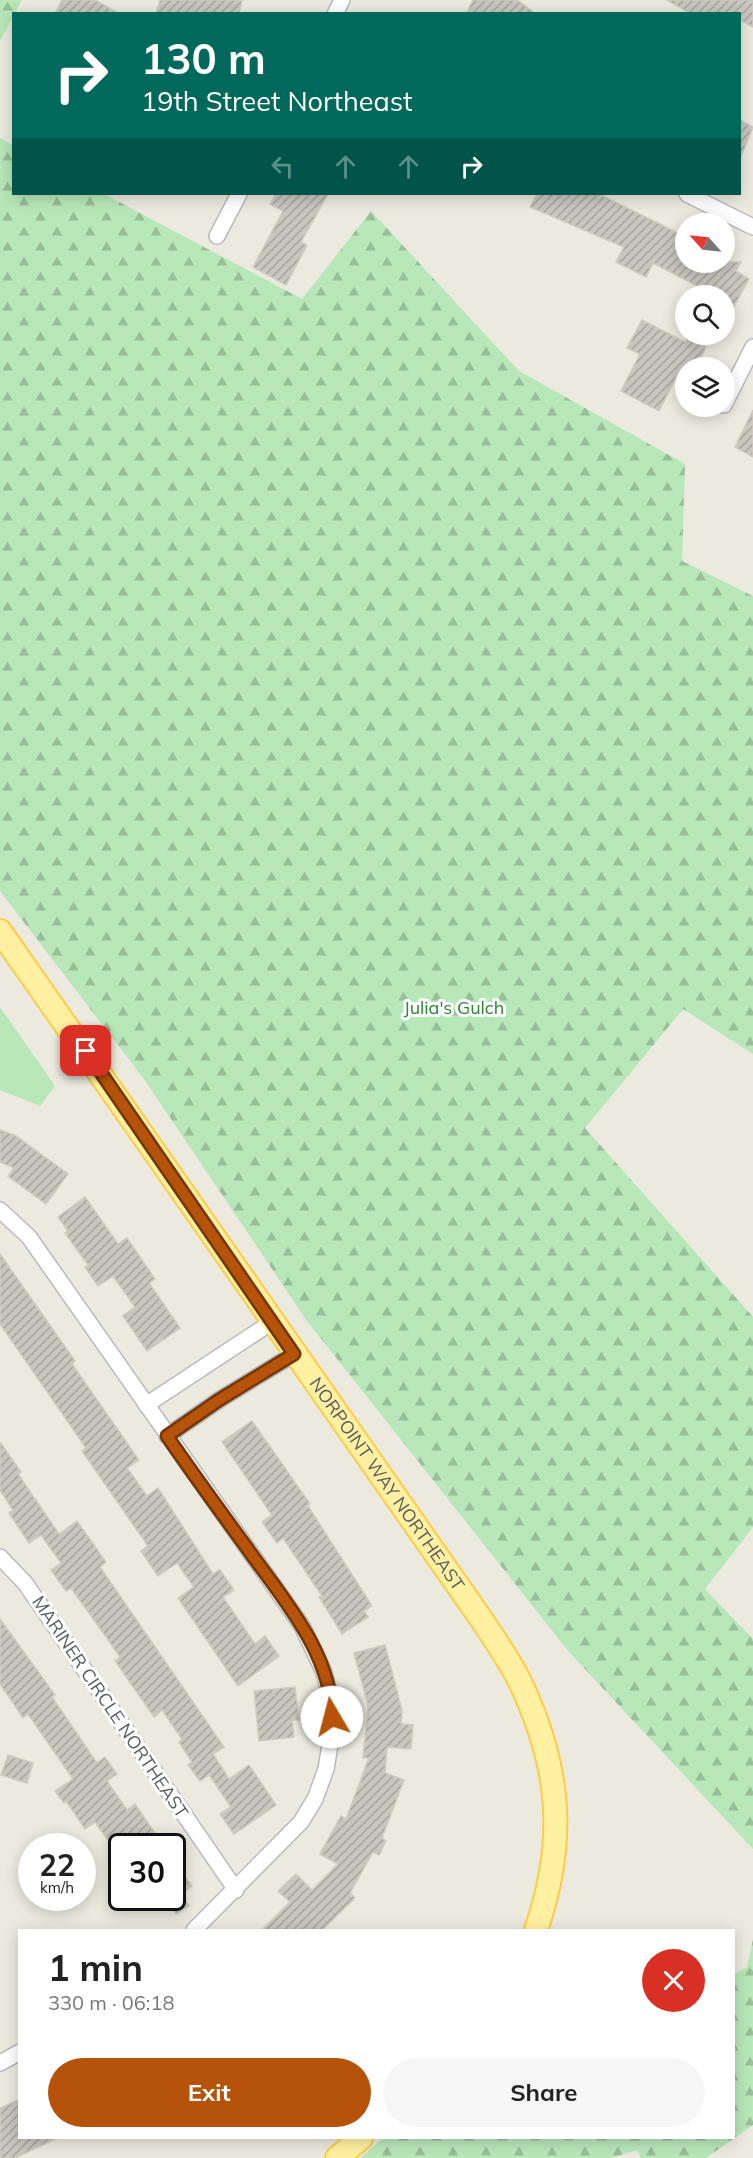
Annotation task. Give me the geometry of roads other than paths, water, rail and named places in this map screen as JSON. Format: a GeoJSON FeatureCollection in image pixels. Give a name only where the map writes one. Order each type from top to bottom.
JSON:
{"type":"FeatureCollection","features":[{"type":"Feature","properties":{"kind":"main road","name":"NORPOINT WAY NORTHEAST"},"geometry":{"type":"LineString","coordinates":[[0,931],[113,1089],[294,1354],[484,1623],[521,1683],[553,1783],[557,1822],[555,1859],[546,1901],[536,1929]]}},
{"type":"Feature","properties":{"kind":"main road"},"geometry":{"type":"LineString","coordinates":[[337,2158],[360,2139]]}},
{"type":"Feature","properties":{"kind":"street"},"geometry":{"type":"LineString","coordinates":[[217,236],[238,195]]}},
{"type":"Feature","properties":{"kind":"street"},"geometry":{"type":"LineString","coordinates":[[689,195],[753,227]]}},
{"type":"Feature","properties":{"kind":"street"},"geometry":{"type":"LineString","coordinates":[[735,383],[753,347]]}},
{"type":"Feature","properties":{"kind":"street"},"geometry":{"type":"LineString","coordinates":[[0,1210],[28,1237],[302,1626],[322,1670],[332,1702],[332,1733],[326,1769],[315,1799],[301,1822],[284,1842],[195,1929]]}},
{"type":"Feature","properties":{"kind":"street"},"geometry":{"type":"LineString","coordinates":[[146,1405],[272,1322]]}},
{"type":"Feature","properties":{"kind":"street"},"geometry":{"type":"LineString","coordinates":[[167,1436],[219,1400],[294,1354]]}},
{"type":"Feature","properties":{"kind":"street","name":"MARINER CIRCLE NORTHEAST"},"geometry":{"type":"LineString","coordinates":[[0,1557],[25,1583],[236,1890]]}},
{"type":"Feature","properties":{"kind":"street"},"geometry":{"type":"LineString","coordinates":[[0,2063],[18,2053]]}},
{"type":"Feature","properties":{"kind":"park label","name":"Julia's Gulch"},"geometry":{"type":"Point","coordinates":[454,1008]}}]}
